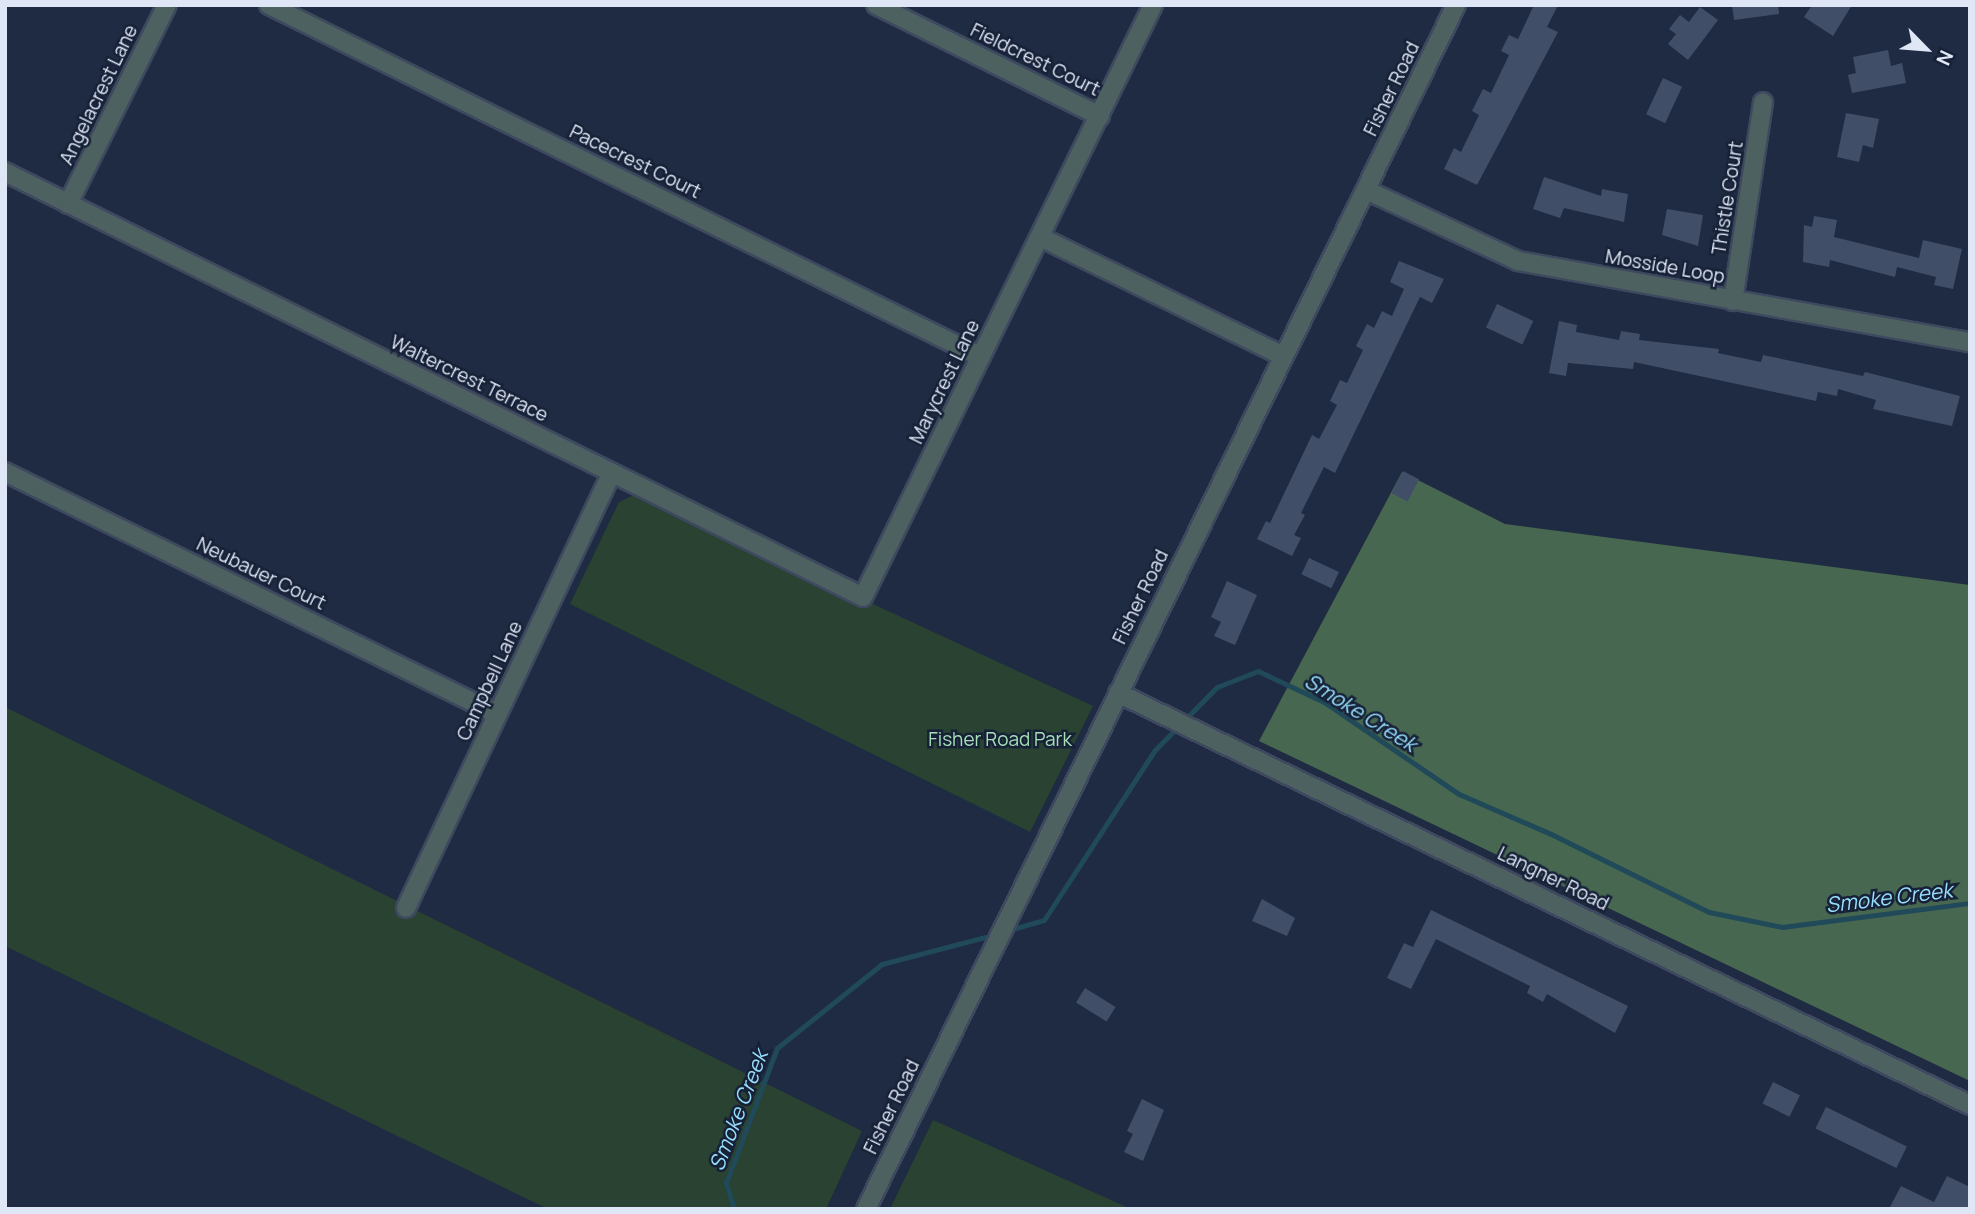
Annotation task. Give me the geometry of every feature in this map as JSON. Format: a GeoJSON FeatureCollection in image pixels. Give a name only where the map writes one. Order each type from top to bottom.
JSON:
{"type":"FeatureCollection","features":[{"type":"Feature","properties":{"kind":"street","name":"Angelacrest Lane"},"geometry":{"type":"LineString","coordinates":[[68,204],[167,5]]}},
{"type":"Feature","properties":{"kind":"street","name":"Pacecrest Court"},"geometry":{"type":"LineString","coordinates":[[269,5],[981,357]]}},
{"type":"Feature","properties":{"kind":"street","name":"Fieldcrest Court"},"geometry":{"type":"LineString","coordinates":[[876,5],[1100,116]]}},
{"type":"Feature","properties":{"kind":"street","name":"Marycrest Lane"},"geometry":{"type":"LineString","coordinates":[[888,545],[1153,5]]}},
{"type":"Feature","properties":{"kind":"street","name":"Fisher Road"},"geometry":{"type":"LineString","coordinates":[[866,1209],[1015,900],[1457,5]]}},
{"type":"Feature","properties":{"kind":"street","name":"Thistle Court"},"geometry":{"type":"LineString","coordinates":[[1733,301],[1763,102]]}},
{"type":"Feature","properties":{"kind":"street","name":"Waltercrest Terrace"},"geometry":{"type":"LineString","coordinates":[[5,172],[863,597],[888,545]]}},
{"type":"Feature","properties":{"kind":"street","name":"Mosside Loop"},"geometry":{"type":"LineString","coordinates":[[1366,190],[1518,261],[1970,342]]}},
{"type":"Feature","properties":{"kind":"street"},"geometry":{"type":"LineString","coordinates":[[1040,237],[1283,356]]}},
{"type":"Feature","properties":{"kind":"street","name":"Neubauer Court"},"geometry":{"type":"LineString","coordinates":[[5,472],[498,714]]}},
{"type":"Feature","properties":{"kind":"street","name":"Campbell Lane"},"geometry":{"type":"LineString","coordinates":[[406,908],[612,473]]}},
{"type":"Feature","properties":{"kind":"street","name":"Langner Road"},"geometry":{"type":"LineString","coordinates":[[1118,693],[1970,1105]]}},
{"type":"Feature","properties":{"kind":"green space"},"geometry":{"type":"Polygon","coordinates":[[[1402,472],[1505,524],[1970,585],[1970,1081],[1259,741],[1402,472]]]}},
{"type":"Feature","properties":{"kind":"green space","name":"Fisher Road Park"},"geometry":{"type":"Polygon","coordinates":[[[636,494],[1093,706],[1030,832],[570,604],[619,502],[636,494]]]}},
{"type":"Feature","properties":{"kind":"green space"},"geometry":{"type":"Polygon","coordinates":[[[5,707],[862,1131],[826,1209],[548,1209],[5,946],[5,707]]]}},
{"type":"Feature","properties":{"kind":"green space"},"geometry":{"type":"Polygon","coordinates":[[[933,1120],[1131,1209],[890,1209],[933,1120]]]}},
{"type":"Feature","properties":{"kind":"building"},"geometry":{"type":"Polygon","coordinates":[[[1534,5],[1558,5],[1547,27],[1558,32],[1477,185],[1444,169],[1454,148],[1461,152],[1479,115],[1472,111],[1483,89],[1491,93],[1509,55],[1501,51],[1509,35],[1518,39],[1534,5]]]}},
{"type":"Feature","properties":{"kind":"building"},"geometry":{"type":"Polygon","coordinates":[[[1732,5],[1778,5],[1779,14],[1734,20],[1732,5]]]}},
{"type":"Feature","properties":{"kind":"building"},"geometry":{"type":"Polygon","coordinates":[[[1812,5],[1852,5],[1833,36],[1804,17],[1812,5]]]}},
{"type":"Feature","properties":{"kind":"building"},"geometry":{"type":"Polygon","coordinates":[[[1700,7],[1718,20],[1688,60],[1668,44],[1676,34],[1669,29],[1680,15],[1689,22],[1700,7]]]}},
{"type":"Feature","properties":{"kind":"building"},"geometry":{"type":"Polygon","coordinates":[[[1888,50],[1891,66],[1902,63],[1906,83],[1852,93],[1848,75],[1856,73],[1853,57],[1888,50]]]}},
{"type":"Feature","properties":{"kind":"building"},"geometry":{"type":"Polygon","coordinates":[[[1663,78],[1682,87],[1665,123],[1646,114],[1663,78]]]}},
{"type":"Feature","properties":{"kind":"building"},"geometry":{"type":"Polygon","coordinates":[[[1846,113],[1879,119],[1873,148],[1863,145],[1859,162],[1837,157],[1846,113]]]}},
{"type":"Feature","properties":{"kind":"building"},"geometry":{"type":"Polygon","coordinates":[[[1544,177],[1601,196],[1602,189],[1628,194],[1624,222],[1564,208],[1560,218],[1533,209],[1544,177]]]}},
{"type":"Feature","properties":{"kind":"building"},"geometry":{"type":"Polygon","coordinates":[[[1667,209],[1703,215],[1698,246],[1662,235],[1667,209]]]}},
{"type":"Feature","properties":{"kind":"building"},"geometry":{"type":"Polygon","coordinates":[[[1814,216],[1837,220],[1834,237],[1919,258],[1923,240],[1962,249],[1953,289],[1934,285],[1936,277],[1897,267],[1895,277],[1830,260],[1829,267],[1803,262],[1804,225],[1812,227],[1814,216]]]}},
{"type":"Feature","properties":{"kind":"building"},"geometry":{"type":"Polygon","coordinates":[[[1399,261],[1444,279],[1432,303],[1420,297],[1335,473],[1324,467],[1301,513],[1305,515],[1294,535],[1301,538],[1292,556],[1257,539],[1266,521],[1270,523],[1312,435],[1319,439],[1337,405],[1330,401],[1340,380],[1347,383],[1363,350],[1356,346],[1367,324],[1374,328],[1382,311],[1392,316],[1404,289],[1390,282],[1399,261]]]}},
{"type":"Feature","properties":{"kind":"building"},"geometry":{"type":"Polygon","coordinates":[[[1497,304],[1533,321],[1522,344],[1486,328],[1497,304]]]}},
{"type":"Feature","properties":{"kind":"building"},"geometry":{"type":"Polygon","coordinates":[[[1559,321],[1577,325],[1576,332],[1619,340],[1621,331],[1640,334],[1639,340],[1719,349],[1718,353],[1761,362],[1763,355],[1863,376],[1865,372],[1960,396],[1952,426],[1873,409],[1876,400],[1838,389],[1837,396],[1818,392],[1816,401],[1634,362],[1633,369],[1568,363],[1566,376],[1549,373],[1559,321]]]}},
{"type":"Feature","properties":{"kind":"building"},"geometry":{"type":"Polygon","coordinates":[[[1403,471],[1419,479],[1408,501],[1392,493],[1403,471]]]}},
{"type":"Feature","properties":{"kind":"building"},"geometry":{"type":"Polygon","coordinates":[[[1309,558],[1339,572],[1331,588],[1301,574],[1309,558]]]}},
{"type":"Feature","properties":{"kind":"building"},"geometry":{"type":"Polygon","coordinates":[[[1227,581],[1257,595],[1235,645],[1214,636],[1221,622],[1211,617],[1227,581]]]}},
{"type":"Feature","properties":{"kind":"building"},"geometry":{"type":"Polygon","coordinates":[[[1262,899],[1295,918],[1287,936],[1252,921],[1262,899]]]}},
{"type":"Feature","properties":{"kind":"building"},"geometry":{"type":"Polygon","coordinates":[[[1431,910],[1628,1006],[1615,1033],[1547,994],[1543,1002],[1527,993],[1530,986],[1436,939],[1411,989],[1387,978],[1404,943],[1413,947],[1431,910]]]}},
{"type":"Feature","properties":{"kind":"building"},"geometry":{"type":"Polygon","coordinates":[[[1085,988],[1116,1007],[1107,1021],[1076,1002],[1085,988]]]}},
{"type":"Feature","properties":{"kind":"building"},"geometry":{"type":"Polygon","coordinates":[[[1773,1082],[1800,1095],[1789,1117],[1762,1104],[1773,1082]]]}},
{"type":"Feature","properties":{"kind":"building"},"geometry":{"type":"Polygon","coordinates":[[[1142,1099],[1164,1110],[1143,1161],[1124,1152],[1133,1134],[1127,1131],[1142,1099]]]}},
{"type":"Feature","properties":{"kind":"building"},"geometry":{"type":"Polygon","coordinates":[[[1826,1107],[1907,1146],[1896,1168],[1815,1129],[1826,1107]]]}},
{"type":"Feature","properties":{"kind":"building"},"geometry":{"type":"Polygon","coordinates":[[[1947,1176],[1970,1187],[1970,1209],[1889,1209],[1901,1186],[1934,1202],[1947,1176]]]}},
{"type":"Feature","properties":{"kind":"waterway","name":"Smoke Creek"},"geometry":{"type":"LineString","coordinates":[[1009,930],[1044,920],[1154,751],[1217,687],[1258,671],[1324,702],[1459,794],[1551,834],[1709,912],[1782,927],[1970,903]]}},
{"type":"Feature","properties":{"kind":"waterway","name":"Smoke Creek"},"geometry":{"type":"LineString","coordinates":[[734,1209],[726,1183],[777,1048],[882,964],[996,934]]}}]}
